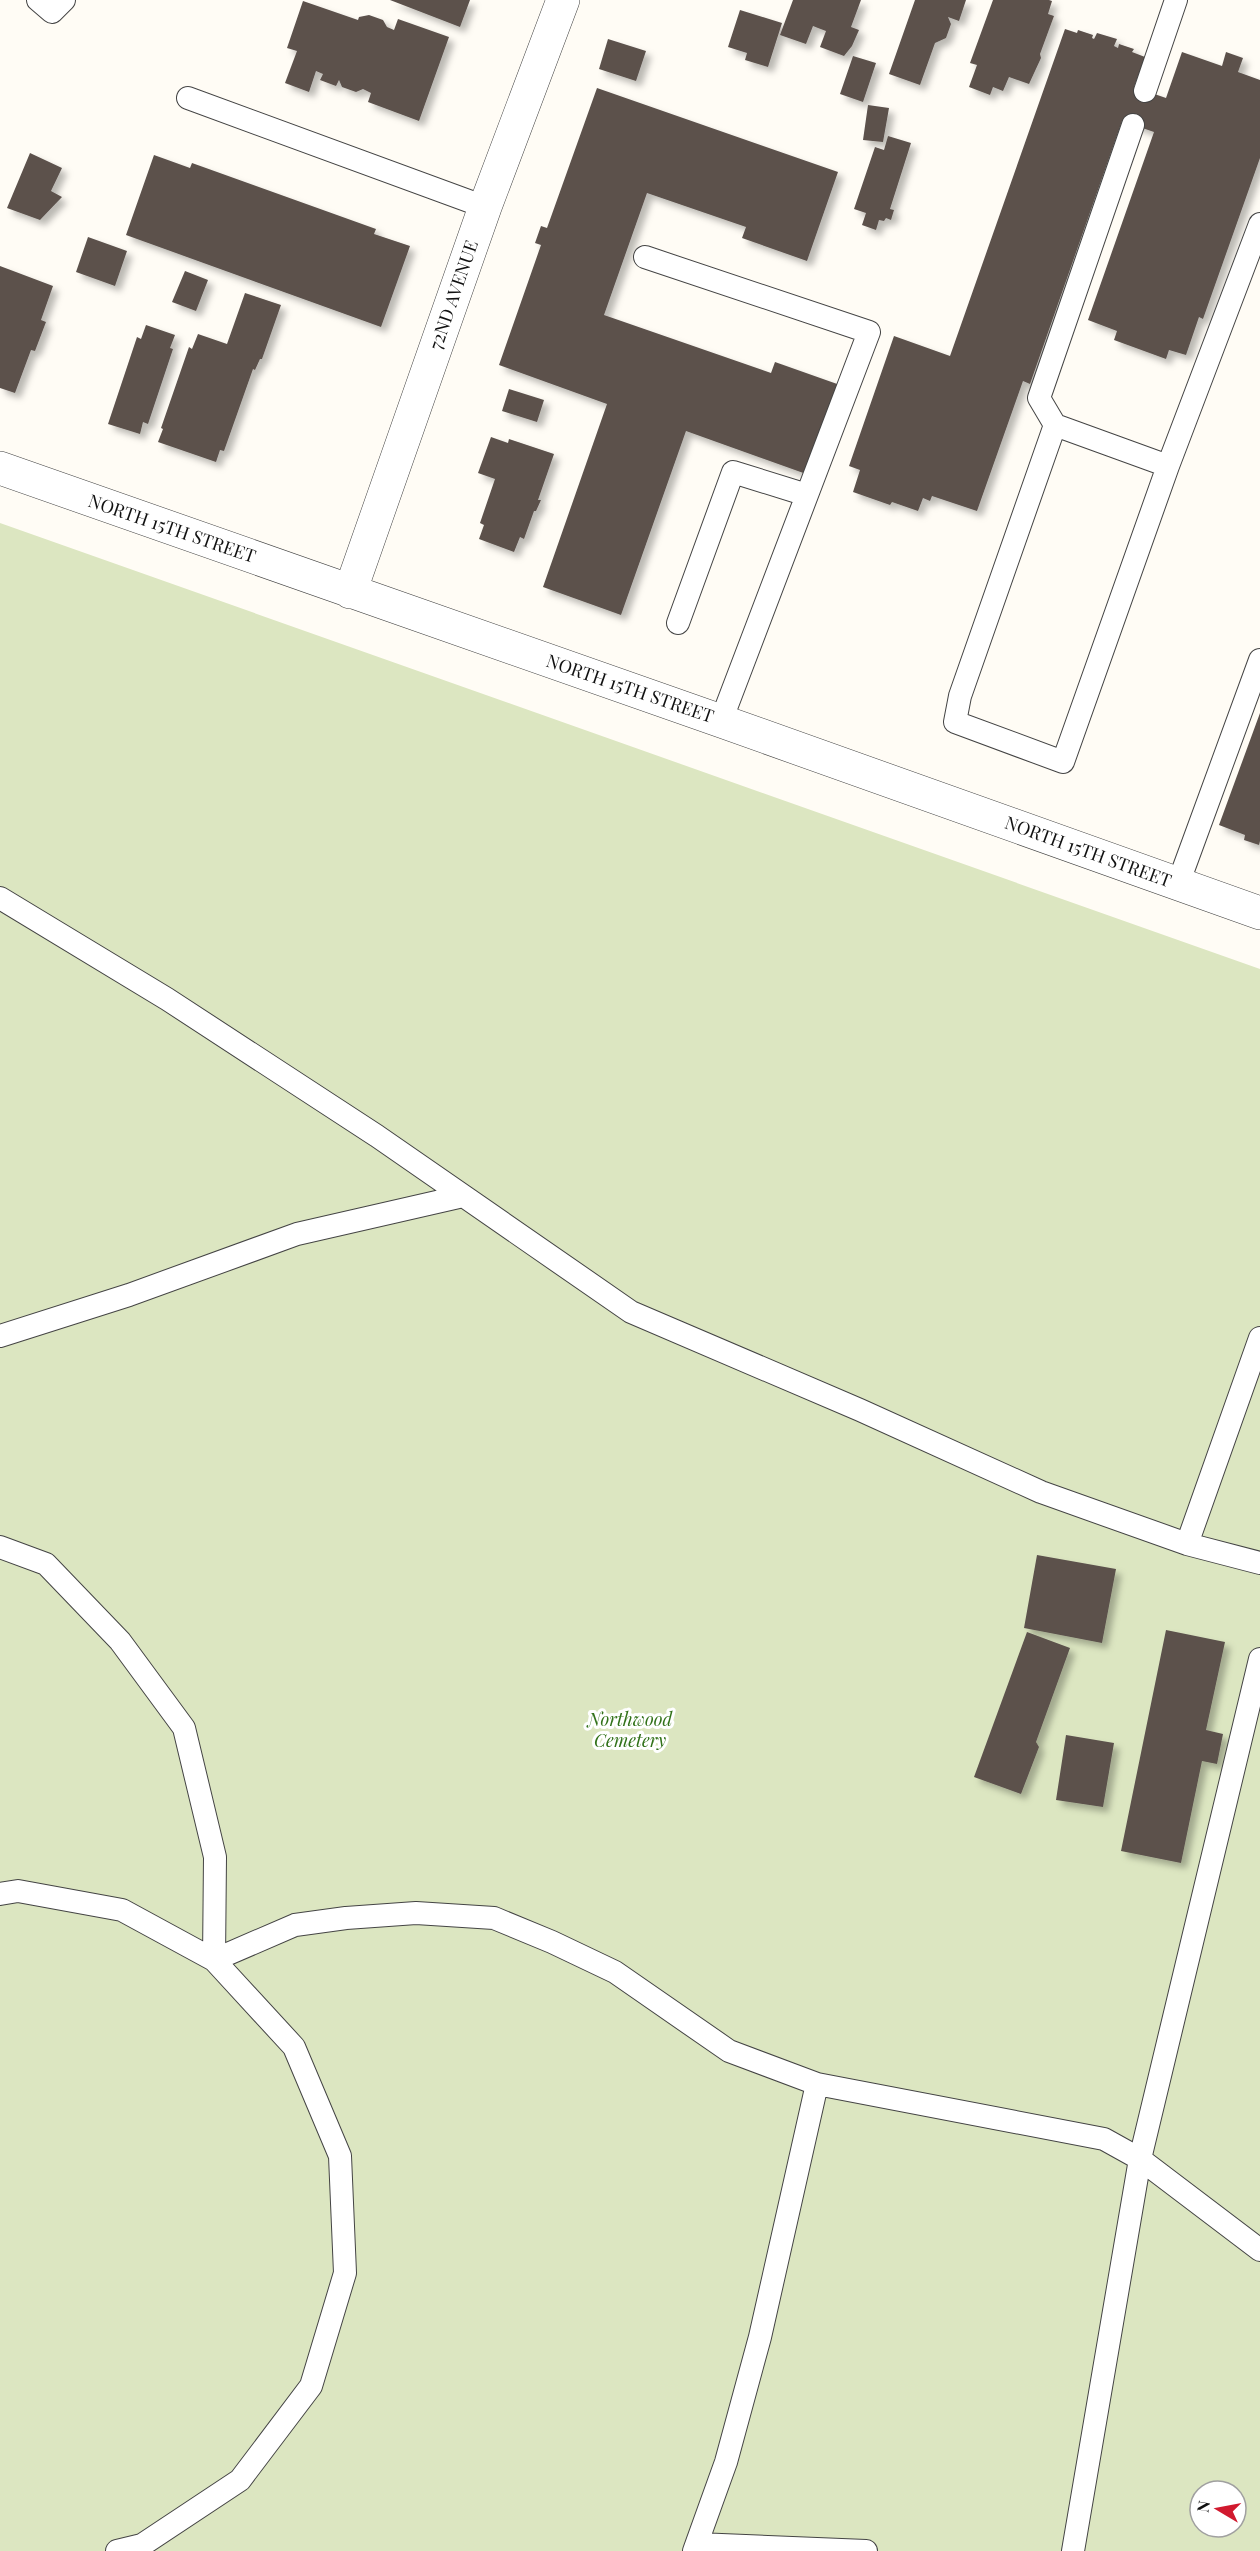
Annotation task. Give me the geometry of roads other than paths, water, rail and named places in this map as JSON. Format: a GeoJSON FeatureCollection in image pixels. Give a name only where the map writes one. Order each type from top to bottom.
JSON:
{"type":"FeatureCollection","features":[{"type":"Feature","properties":{"kind":"street","name":"72ND AVENUE"},"geometry":{"type":"LineString","coordinates":[[350,592],[485,207],[563,0]]}},
{"type":"Feature","properties":{"kind":"street","name":"NORTH 15TH STREET"},"geometry":{"type":"LineString","coordinates":[[0,468],[722,721],[1260,913]]}},
{"type":"Feature","properties":{"kind":"lane"},"geometry":{"type":"LineString","coordinates":[[38,0],[52,12],[64,0]]}},
{"type":"Feature","properties":{"kind":"lane"},"geometry":{"type":"LineString","coordinates":[[1145,91],[1176,0]]}},
{"type":"Feature","properties":{"kind":"lane"},"geometry":{"type":"LineString","coordinates":[[188,98],[485,207]]}},
{"type":"Feature","properties":{"kind":"lane"},"geometry":{"type":"LineString","coordinates":[[1133,125],[1039,398],[1055,425],[1168,466]]}},
{"type":"Feature","properties":{"kind":"lane"},"geometry":{"type":"LineString","coordinates":[[1055,425],[960,696],[955,722],[1064,762],[1168,466],[1260,224]]}},
{"type":"Feature","properties":{"kind":"lane"},"geometry":{"type":"LineString","coordinates":[[645,257],[869,332],[722,721]]}},
{"type":"Feature","properties":{"kind":"lane"},"geometry":{"type":"LineString","coordinates":[[678,623],[733,472],[807,495]]}},
{"type":"Feature","properties":{"kind":"lane"},"geometry":{"type":"LineString","coordinates":[[1178,884],[1260,660]]}},
{"type":"Feature","properties":{"kind":"lane"},"geometry":{"type":"LineString","coordinates":[[0,898],[166,999],[377,1136],[631,1312],[860,1410],[1041,1492],[1186,1544],[1260,1563]]}},
{"type":"Feature","properties":{"kind":"lane"},"geometry":{"type":"LineString","coordinates":[[0,1336],[129,1295],[297,1234],[463,1196]]}},
{"type":"Feature","properties":{"kind":"lane"},"geometry":{"type":"LineString","coordinates":[[1186,1544],[1260,1338]]}},
{"type":"Feature","properties":{"kind":"lane"},"geometry":{"type":"LineString","coordinates":[[0,1547],[46,1564],[120,1641],[184,1728],[215,1857],[214,1960]]}},
{"type":"Feature","properties":{"kind":"lane"},"geometry":{"type":"LineString","coordinates":[[1073,2551],[1140,2159],[1260,1659]]}},
{"type":"Feature","properties":{"kind":"lane"},"geometry":{"type":"LineString","coordinates":[[0,1894],[18,1891],[122,1910],[214,1960],[294,2047],[340,2156],[345,2273],[311,2386],[240,2480],[142,2545],[117,2551]]}},
{"type":"Feature","properties":{"kind":"lane"},"geometry":{"type":"LineString","coordinates":[[214,1960],[295,1925],[346,1918],[416,1913],[494,1918],[615,1972],[729,2051],[817,2084],[1104,2139],[1140,2159],[1260,2250]]}},
{"type":"Feature","properties":{"kind":"lane"},"geometry":{"type":"LineString","coordinates":[[817,2084],[760,2337],[726,2462],[695,2548],[866,2551]]}},
{"type":"Feature","properties":{"kind":"park label","name":"Northwood Cemetery"},"geometry":{"type":"Point","coordinates":[630,1730]}}]}
